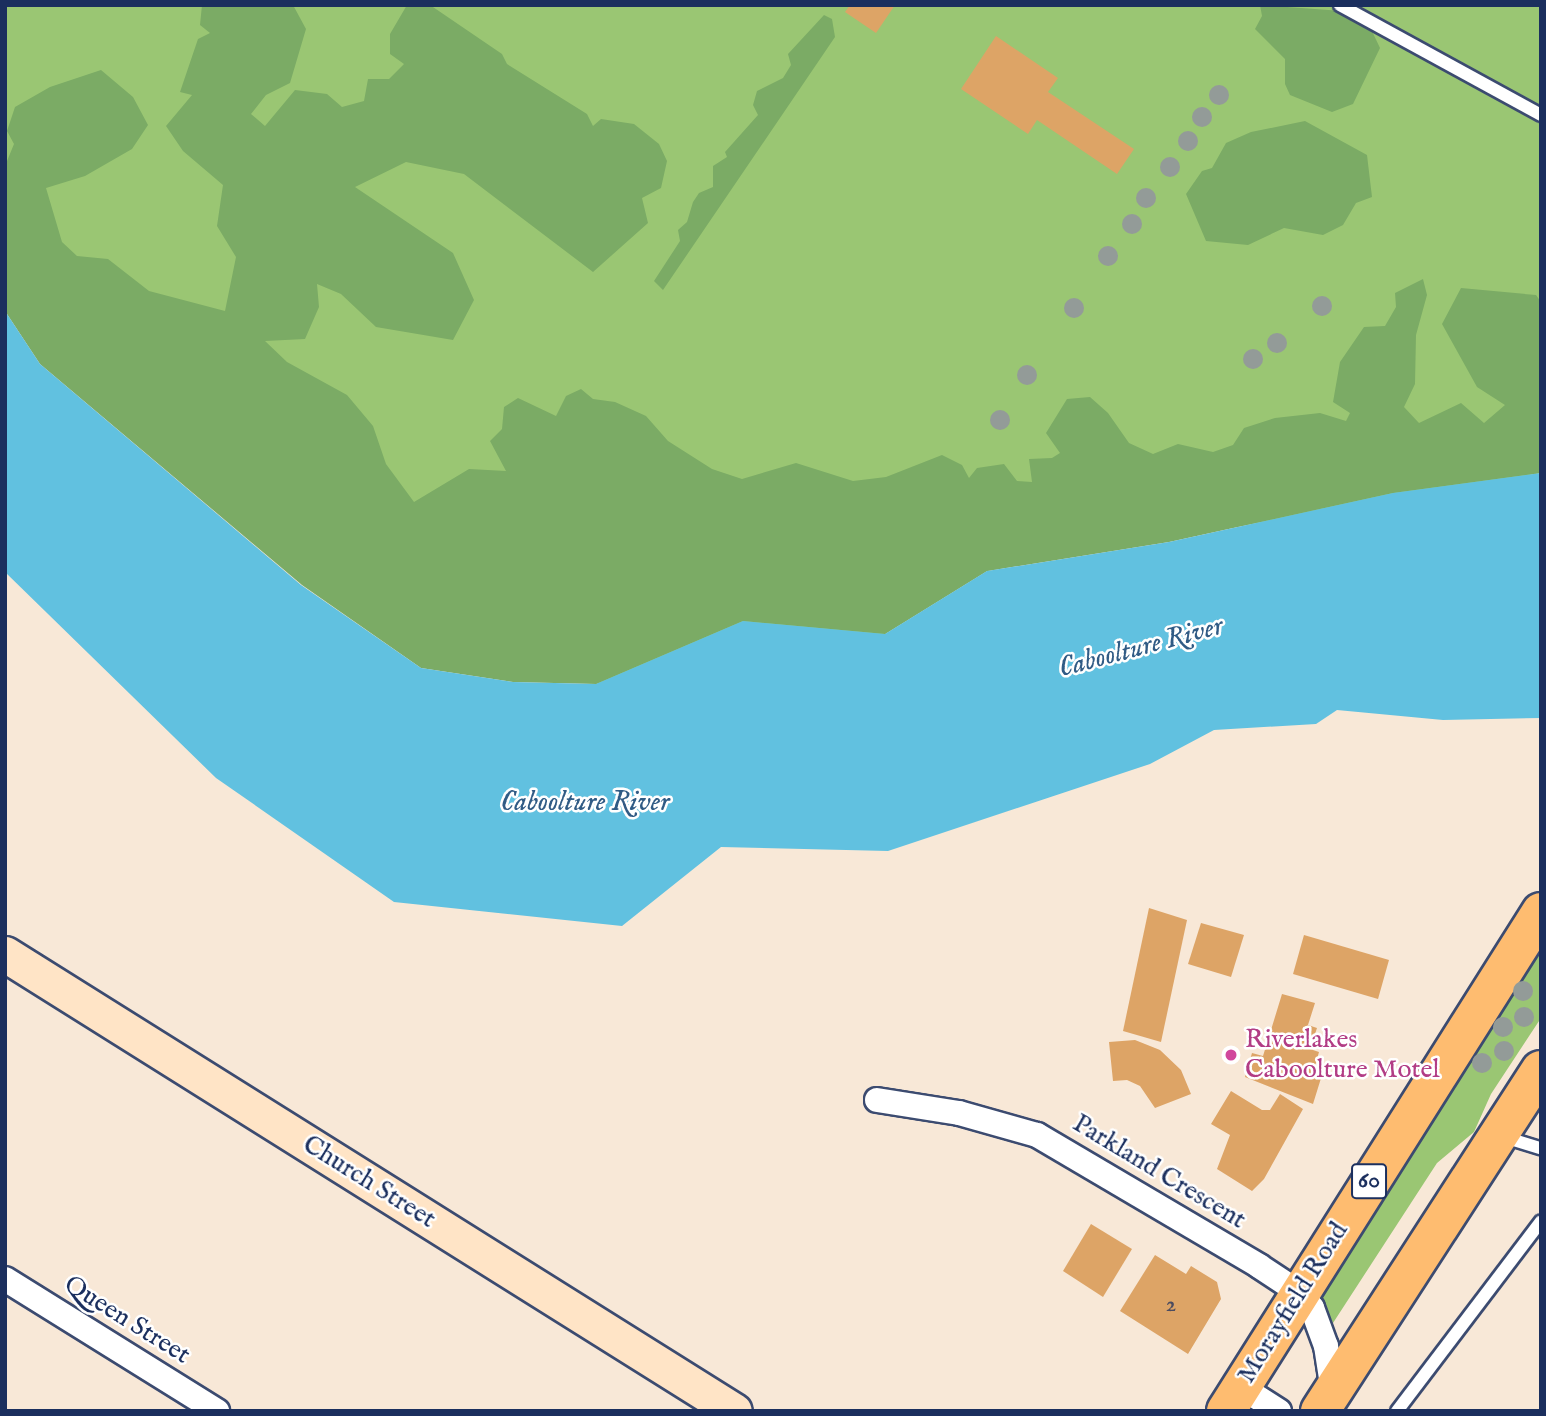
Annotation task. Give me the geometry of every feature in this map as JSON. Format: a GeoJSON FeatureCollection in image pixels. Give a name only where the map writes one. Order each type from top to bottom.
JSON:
{"type":"FeatureCollection","features":[{"type":"Feature","properties":{"kind":"main road","name":"Morayfield Road"},"geometry":{"type":"LineString","coordinates":[[1234,1399],[1541,912]]}},
{"type":"Feature","properties":{"kind":"main road"},"geometry":{"type":"LineString","coordinates":[[1326,1401],[1541,1070]]}},
{"type":"Feature","properties":{"kind":"street","name":"Church Street"},"geometry":{"type":"LineString","coordinates":[[5,954],[734,1411]]}},
{"type":"Feature","properties":{"kind":"street","name":"Parkland Crescent"},"geometry":{"type":"LineString","coordinates":[[877,1100],[959,1113],[1037,1135],[1074,1153],[1300,1293],[1320,1327],[1326,1401]]}},
{"type":"Feature","properties":{"kind":"street","name":"Queen Street"},"geometry":{"type":"LineString","coordinates":[[5,1279],[217,1411]]}},
{"type":"Feature","properties":{"kind":"street"},"geometry":{"type":"LineString","coordinates":[[1234,1399],[1279,1411]]}},
{"type":"Feature","properties":{"kind":"lane"},"geometry":{"type":"LineString","coordinates":[[1340,5],[1541,115]]}},
{"type":"Feature","properties":{"kind":"lane"},"geometry":{"type":"LineString","coordinates":[[1498,1135],[1541,1148]]}},
{"type":"Feature","properties":{"kind":"lane"},"geometry":{"type":"LineString","coordinates":[[1396,1411],[1541,1221]]}},
{"type":"Feature","properties":{"kind":"green space"},"geometry":{"type":"Polygon","coordinates":[[[5,5],[1541,5],[1541,473],[987,571],[885,634],[596,684],[5,311],[5,5]]]}},
{"type":"Feature","properties":{"kind":"green space"},"geometry":{"type":"Polygon","coordinates":[[[202,5],[293,5],[306,29],[290,83],[266,95],[251,114],[265,126],[295,90],[327,94],[342,107],[364,101],[368,79],[389,79],[404,64],[390,54],[390,34],[407,5],[430,5],[502,54],[507,64],[587,114],[593,126],[601,119],[634,124],[659,144],[667,161],[661,188],[642,198],[648,223],[593,272],[464,174],[406,162],[355,187],[453,253],[474,300],[453,340],[376,327],[341,294],[317,284],[319,307],[305,339],[265,341],[287,362],[347,395],[373,426],[386,464],[414,502],[469,469],[506,471],[490,441],[502,429],[504,407],[518,398],[556,416],[566,396],[581,389],[593,399],[615,402],[646,416],[668,441],[712,469],[742,479],[796,463],[853,481],[886,477],[942,455],[962,465],[969,478],[977,468],[1004,464],[1017,481],[1032,482],[1029,459],[1052,458],[1060,453],[1046,433],[1067,399],[1090,397],[1108,413],[1129,443],[1153,454],[1178,444],[1213,452],[1233,445],[1244,428],[1275,418],[1320,413],[1346,421],[1350,413],[1333,402],[1340,362],[1364,327],[1385,326],[1396,307],[1395,293],[1423,279],[1427,295],[1416,335],[1415,384],[1404,407],[1419,423],[1461,403],[1484,423],[1505,405],[1477,387],[1442,324],[1461,288],[1536,295],[1541,302],[1541,473],[1393,493],[1169,542],[987,571],[885,634],[743,621],[596,684],[513,682],[421,668],[302,585],[40,364],[5,311],[5,166],[14,144],[7,131],[15,107],[50,87],[101,70],[133,97],[148,125],[132,149],[85,176],[46,188],[62,242],[77,256],[108,259],[149,291],[225,311],[236,257],[217,226],[223,185],[183,151],[166,126],[192,95],[180,92],[198,39],[210,33],[200,25],[202,5]]]}},
{"type":"Feature","properties":{"kind":"green space"},"geometry":{"type":"Polygon","coordinates":[[[1260,5],[1342,11],[1371,29],[1380,48],[1353,104],[1332,112],[1290,95],[1285,84],[1285,59],[1255,29],[1262,16],[1260,5]]]}},
{"type":"Feature","properties":{"kind":"green space"},"geometry":{"type":"Polygon","coordinates":[[[824,15],[832,19],[835,37],[663,290],[654,281],[680,241],[678,230],[687,222],[693,202],[699,193],[713,187],[713,166],[727,157],[725,152],[758,115],[753,105],[757,91],[783,78],[791,65],[788,54],[824,15]]]}},
{"type":"Feature","properties":{"kind":"green space"},"geometry":{"type":"Polygon","coordinates":[[[1305,121],[1367,155],[1372,197],[1356,203],[1343,225],[1323,235],[1284,228],[1248,245],[1206,241],[1186,194],[1202,171],[1212,168],[1226,143],[1251,132],[1305,121]]]}},
{"type":"Feature","properties":{"kind":"green space"},"geometry":{"type":"Polygon","coordinates":[[[1541,950],[1541,1018],[1491,1094],[1474,1132],[1437,1163],[1333,1323],[1319,1293],[1541,950]]]}},
{"type":"Feature","properties":{"kind":"water","name":"Caboolture River"},"geometry":{"type":"Polygon","coordinates":[[[5,311],[40,364],[301,585],[421,668],[513,682],[596,684],[743,621],[885,634],[987,571],[1169,542],[1393,493],[1541,473],[1541,718],[1443,720],[1337,710],[1316,724],[1214,730],[1150,764],[888,851],[721,847],[622,926],[394,902],[216,778],[5,572],[5,311]]]}},
{"type":"Feature","properties":{"kind":"building"},"geometry":{"type":"Polygon","coordinates":[[[850,5],[895,5],[876,33],[845,12],[850,5]]]}},
{"type":"Feature","properties":{"kind":"building"},"geometry":{"type":"Polygon","coordinates":[[[996,36],[1058,78],[1048,92],[1134,149],[1117,174],[1037,120],[1028,134],[961,89],[996,36]]]}},
{"type":"Feature","properties":{"kind":"building"},"geometry":{"type":"Polygon","coordinates":[[[1149,908],[1187,920],[1161,1042],[1123,1031],[1149,908]]]}},
{"type":"Feature","properties":{"kind":"building"},"geometry":{"type":"Polygon","coordinates":[[[1201,923],[1244,935],[1231,977],[1188,964],[1201,923]]]}},
{"type":"Feature","properties":{"kind":"building"},"geometry":{"type":"Polygon","coordinates":[[[1304,935],[1389,960],[1378,999],[1293,974],[1304,935]]]}},
{"type":"Feature","properties":{"kind":"building"},"geometry":{"type":"Polygon","coordinates":[[[1282,994],[1315,1003],[1308,1025],[1317,1028],[1310,1049],[1319,1052],[1313,1073],[1322,1075],[1313,1104],[1245,1077],[1252,1053],[1263,1056],[1282,994]]]}},
{"type":"Feature","properties":{"kind":"building"},"geometry":{"type":"Polygon","coordinates":[[[1135,1040],[1160,1050],[1181,1070],[1191,1094],[1155,1108],[1140,1086],[1127,1080],[1113,1081],[1109,1042],[1135,1040]]]}},
{"type":"Feature","properties":{"kind":"building"},"geometry":{"type":"Polygon","coordinates":[[[1231,1091],[1262,1110],[1270,1110],[1280,1094],[1303,1109],[1264,1179],[1252,1191],[1217,1169],[1230,1135],[1211,1124],[1231,1091]]]}},
{"type":"Feature","properties":{"kind":"building"},"geometry":{"type":"Polygon","coordinates":[[[1091,1224],[1132,1249],[1103,1297],[1063,1271],[1091,1224]]]}},
{"type":"Feature","properties":{"kind":"building"},"geometry":{"type":"Polygon","coordinates":[[[1155,1255],[1186,1274],[1191,1266],[1217,1282],[1221,1299],[1188,1354],[1120,1311],[1155,1255]]]}},
{"type":"Feature","properties":{"kind":"place","name":"Riverlakes Caboolture Motel"},"geometry":{"type":"Point","coordinates":[1231,1055]}}]}
